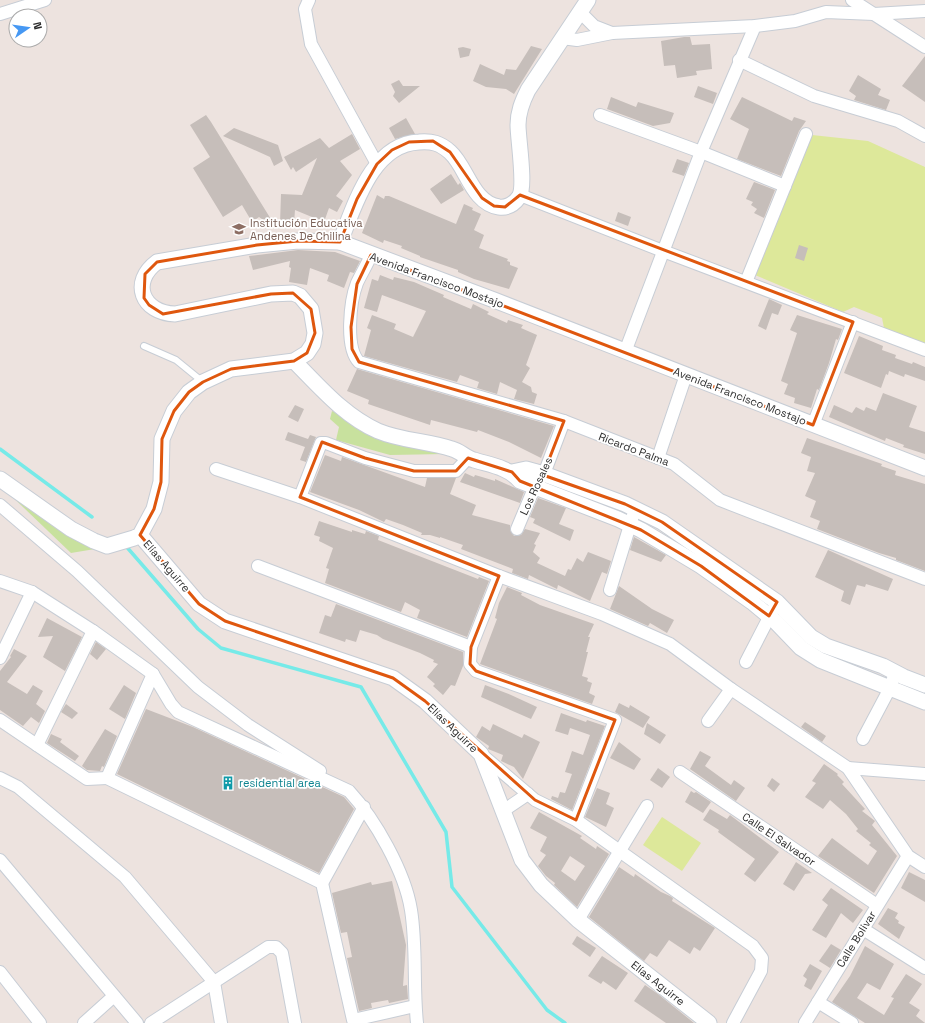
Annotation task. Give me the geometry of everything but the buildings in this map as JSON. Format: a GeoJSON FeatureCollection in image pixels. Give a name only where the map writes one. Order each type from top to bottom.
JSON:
{"type":"FeatureCollection","features":[{"type":"Feature","properties":{"kind":"street"},"geometry":{"type":"LineString","coordinates":[[6,8],[45,0]]}},
{"type":"Feature","properties":{"kind":"street"},"geometry":{"type":"LineString","coordinates":[[852,0],[925,47]]}},
{"type":"Feature","properties":{"kind":"street"},"geometry":{"type":"LineString","coordinates":[[305,2],[308,33],[311,44],[377,164]]}},
{"type":"Feature","properties":{"kind":"street"},"geometry":{"type":"LineString","coordinates":[[340,242],[357,200],[377,164],[392,150],[410,142],[433,141],[450,152],[482,198],[494,206],[505,208],[515,202],[520,195],[522,181],[518,124],[521,105],[528,90],[584,6],[594,26],[612,33]]}},
{"type":"Feature","properties":{"kind":"street"},"geometry":{"type":"LineString","coordinates":[[562,38],[578,40],[612,33],[755,26],[795,21],[826,12],[874,14],[925,11]]}},
{"type":"Feature","properties":{"kind":"street"},"geometry":{"type":"LineString","coordinates":[[625,352],[701,152],[739,60],[755,26]]}},
{"type":"Feature","properties":{"kind":"street"},"geometry":{"type":"LineString","coordinates":[[739,60],[814,96],[898,121],[925,136]]}},
{"type":"Feature","properties":{"kind":"street"},"geometry":{"type":"LineString","coordinates":[[600,115],[701,152],[785,186]]}},
{"type":"Feature","properties":{"kind":"street"},"geometry":{"type":"LineString","coordinates":[[746,282],[806,134]]}},
{"type":"Feature","properties":{"kind":"street"},"geometry":{"type":"LineString","coordinates":[[520,195],[925,350]]}},
{"type":"Feature","properties":{"kind":"street","name":"Avenida Francisco Mostajo"},"geometry":{"type":"LineString","coordinates":[[294,361],[307,353],[313,344],[315,333],[311,310],[300,296],[293,293],[271,294],[175,314],[163,314],[149,305],[144,298],[142,290],[145,274],[157,262],[257,245],[298,241],[340,242],[371,255],[494,300],[925,468]]}},
{"type":"Feature","properties":{"kind":"street","name":"Ricardo Palma"},"geometry":{"type":"LineString","coordinates":[[371,255],[357,284],[352,304],[351,327],[354,356],[359,362],[564,421],[674,464],[720,500],[925,579]]}},
{"type":"Feature","properties":{"kind":"street"},"geometry":{"type":"LineString","coordinates":[[813,425],[853,322]]}},
{"type":"Feature","properties":{"kind":"street"},"geometry":{"type":"LineString","coordinates":[[0,479],[71,529],[94,541],[107,546],[126,541],[140,535],[154,509],[161,482],[162,439],[174,411],[189,392],[203,382],[231,369],[294,361],[324,392],[350,414],[378,430],[403,438],[454,449],[468,458],[512,472],[526,469],[544,474],[635,509],[662,522],[777,602],[811,637],[826,646],[883,666],[895,673],[925,685]]}},
{"type":"Feature","properties":{"kind":"street"},"geometry":{"type":"LineString","coordinates":[[658,458],[686,375]]}},
{"type":"Feature","properties":{"kind":"street","name":"Los Rosales"},"geometry":{"type":"LineString","coordinates":[[517,529],[535,486],[544,474],[564,421]]}},
{"type":"Feature","properties":{"kind":"street"},"geometry":{"type":"LineString","coordinates":[[300,497],[321,443],[326,443],[365,458],[414,471],[456,471],[468,458]]}},
{"type":"Feature","properties":{"kind":"street"},"geometry":{"type":"LineString","coordinates":[[216,469],[300,497],[499,576],[602,614],[670,644],[731,689],[848,768],[908,856],[925,867]]}},
{"type":"Feature","properties":{"kind":"street"},"geometry":{"type":"LineString","coordinates":[[512,472],[520,481],[630,524],[701,566],[769,616],[801,648],[820,660],[925,702]]}},
{"type":"Feature","properties":{"kind":"street"},"geometry":{"type":"LineString","coordinates":[[0,506],[77,572],[198,687],[248,726],[339,783],[364,807],[402,876],[411,909],[417,1023]]}},
{"type":"Feature","properties":{"kind":"street"},"geometry":{"type":"LineString","coordinates":[[610,590],[635,509]]}},
{"type":"Feature","properties":{"kind":"street","name":"Elías Aguirre"},"geometry":{"type":"LineString","coordinates":[[140,535],[199,604],[225,621],[393,678],[425,701],[481,754],[522,860],[541,885],[578,920],[710,1023]]}},
{"type":"Feature","properties":{"kind":"street"},"geometry":{"type":"LineString","coordinates":[[258,566],[471,647]]}},
{"type":"Feature","properties":{"kind":"street"},"geometry":{"type":"LineString","coordinates":[[499,576],[471,647],[470,664],[476,671],[615,720],[576,820]]}},
{"type":"Feature","properties":{"kind":"street"},"geometry":{"type":"LineString","coordinates":[[0,581],[32,592],[93,631],[153,674],[171,704],[178,712],[349,791]]}},
{"type":"Feature","properties":{"kind":"street"},"geometry":{"type":"LineString","coordinates":[[0,658],[32,592]]}},
{"type":"Feature","properties":{"kind":"street"},"geometry":{"type":"LineString","coordinates":[[746,662],[777,602]]}},
{"type":"Feature","properties":{"kind":"street"},"geometry":{"type":"LineString","coordinates":[[37,745],[93,631]]}},
{"type":"Feature","properties":{"kind":"street"},"geometry":{"type":"LineString","coordinates":[[863,739],[890,688],[895,673]]}},
{"type":"Feature","properties":{"kind":"street"},"geometry":{"type":"LineString","coordinates":[[106,778],[153,674]]}},
{"type":"Feature","properties":{"kind":"street"},"geometry":{"type":"LineString","coordinates":[[708,721],[731,689]]}},
{"type":"Feature","properties":{"kind":"street"},"geometry":{"type":"LineString","coordinates":[[0,720],[87,779],[106,778],[322,883]]}},
{"type":"Feature","properties":{"kind":"street"},"geometry":{"type":"LineString","coordinates":[[481,754],[535,800],[576,820],[753,946],[762,958],[761,971],[734,1023]]}},
{"type":"Feature","properties":{"kind":"street"},"geometry":{"type":"LineString","coordinates":[[848,768],[925,774]]}},
{"type":"Feature","properties":{"kind":"street","name":"Calle El Salvador"},"geometry":{"type":"LineString","coordinates":[[680,772],[877,905]]}},
{"type":"Feature","properties":{"kind":"street"},"geometry":{"type":"LineString","coordinates":[[0,778],[18,787],[125,877],[214,982],[222,1023]]}},
{"type":"Feature","properties":{"kind":"street"},"geometry":{"type":"LineString","coordinates":[[503,810],[528,794]]}},
{"type":"Feature","properties":{"kind":"street"},"geometry":{"type":"LineString","coordinates":[[578,920],[647,806]]}},
{"type":"Feature","properties":{"kind":"street"},"geometry":{"type":"LineString","coordinates":[[364,807],[322,883],[353,1020],[415,1006]]}},
{"type":"Feature","properties":{"kind":"street","name":"Calle Bolivar"},"geometry":{"type":"LineString","coordinates":[[805,1023],[908,856]]}},
{"type":"Feature","properties":{"kind":"street"},"geometry":{"type":"LineString","coordinates":[[0,860],[137,1023]]}},
{"type":"Feature","properties":{"kind":"street"},"geometry":{"type":"LineString","coordinates":[[863,929],[925,968]]}},
{"type":"Feature","properties":{"kind":"street"},"geometry":{"type":"LineString","coordinates":[[151,1023],[268,947],[276,947],[282,953],[295,1023]]}},
{"type":"Feature","properties":{"kind":"street"},"geometry":{"type":"LineString","coordinates":[[0,972],[40,1023]]}},
{"type":"Feature","properties":{"kind":"street"},"geometry":{"type":"LineString","coordinates":[[84,1023],[114,996]]}},
{"type":"Feature","properties":{"kind":"street"},"geometry":{"type":"LineString","coordinates":[[818,1002],[852,1023]]}},
{"type":"Feature","properties":{"kind":"lane"},"geometry":{"type":"LineString","coordinates":[[144,346],[176,360],[203,382]]}},
{"type":"Feature","properties":{"kind":"highlighted area"},"geometry":{"type":"Polygon","coordinates":[[[433,141],[450,152],[482,198],[494,206],[505,207],[520,195],[853,322],[813,425],[371,255],[357,284],[351,327],[352,349],[359,362],[564,421],[543,475],[625,504],[662,522],[777,602],[769,616],[701,566],[641,530],[520,481],[512,472],[468,458],[456,471],[414,471],[365,458],[322,442],[300,497],[499,576],[471,647],[470,664],[476,671],[615,720],[576,820],[535,800],[425,701],[393,678],[225,621],[199,604],[140,535],[154,509],[161,482],[162,439],[174,411],[189,392],[203,382],[231,369],[294,361],[307,353],[315,333],[311,309],[293,293],[271,294],[163,314],[149,305],[144,298],[145,274],[157,262],[257,245],[298,241],[340,242],[357,199],[377,164],[392,150],[409,142],[433,141]]]}},
{"type":"Feature","properties":{"kind":"green space"},"geometry":{"type":"Polygon","coordinates":[[[812,135],[868,141],[925,167],[925,344],[884,328],[882,318],[854,307],[843,312],[755,275],[812,135]]]}},
{"type":"Feature","properties":{"kind":"green space"},"geometry":{"type":"Polygon","coordinates":[[[332,411],[376,430],[445,454],[390,455],[336,440],[339,427],[330,419],[332,411]]]}},
{"type":"Feature","properties":{"kind":"green space"},"geometry":{"type":"Polygon","coordinates":[[[0,485],[96,545],[95,549],[71,553],[0,485]]]}},
{"type":"Feature","properties":{"kind":"green space"},"geometry":{"type":"Polygon","coordinates":[[[662,817],[701,843],[682,871],[643,845],[662,817]]]}},
{"type":"Feature","properties":{"kind":"waterway"},"geometry":{"type":"LineString","coordinates":[[0,449],[92,517]]}},
{"type":"Feature","properties":{"kind":"waterway"},"geometry":{"type":"LineString","coordinates":[[125,545],[198,629],[221,648],[361,687],[446,832],[452,887],[547,1010],[565,1023]]}},
{"type":"Feature","properties":{"kind":"place","name":"Institución Educativa Andenes De Chilina"},"geometry":{"type":"Point","coordinates":[239,229]}},
{"type":"Feature","properties":{"kind":"place","name":"residential area"},"geometry":{"type":"Point","coordinates":[228,783]}}]}
